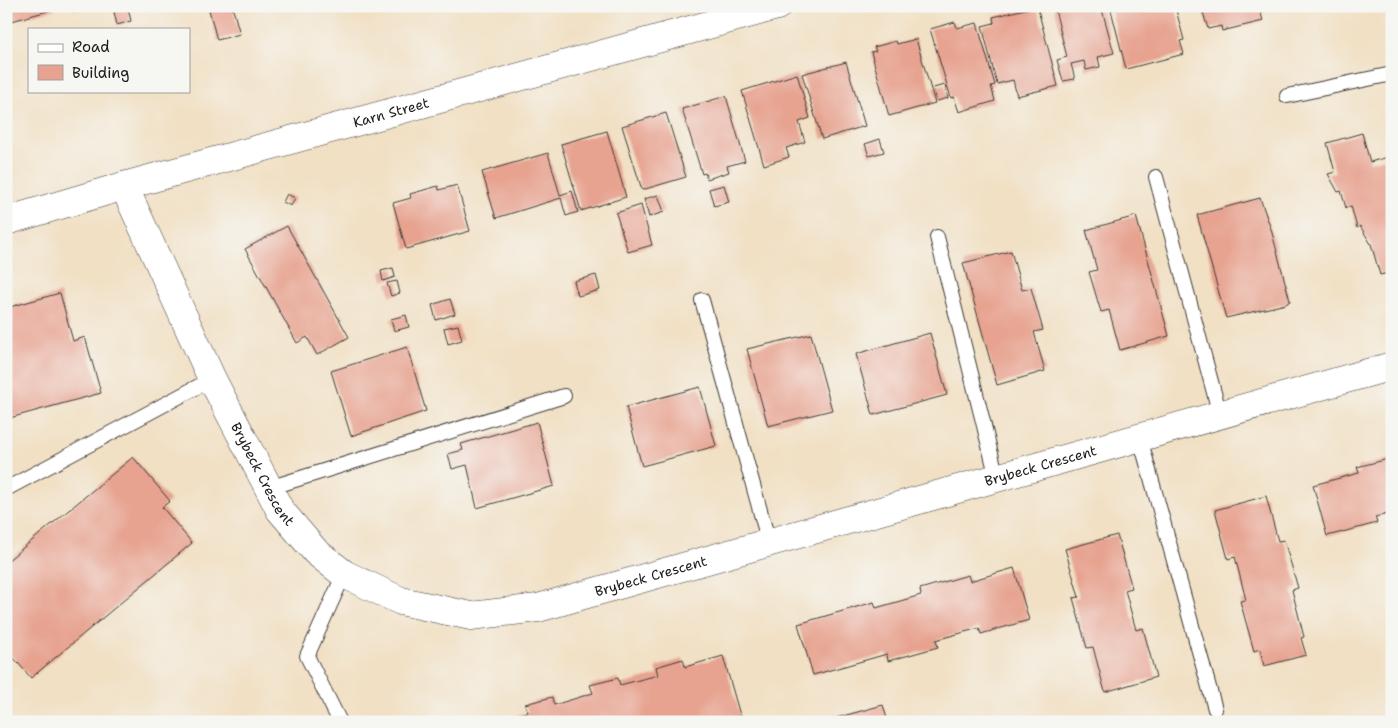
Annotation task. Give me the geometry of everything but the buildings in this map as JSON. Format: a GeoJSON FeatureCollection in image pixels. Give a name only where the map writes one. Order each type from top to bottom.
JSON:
{"type":"FeatureCollection","features":[{"type":"Feature","properties":{"kind":"street","name":"Karn Street"},"geometry":{"type":"LineString","coordinates":[[6,221],[124,186],[777,6]]}},
{"type":"Feature","properties":{"kind":"street","name":"Brybeck Crescent"},"geometry":{"type":"LineString","coordinates":[[124,186],[212,379],[280,510],[316,552],[344,574],[400,601],[470,616],[538,608],[1392,366]]}},
{"type":"Feature","properties":{"kind":"lane"},"geometry":{"type":"LineString","coordinates":[[1287,96],[1392,74]]}},
{"type":"Feature","properties":{"kind":"lane"},"geometry":{"type":"LineString","coordinates":[[1156,177],[1220,415]]}},
{"type":"Feature","properties":{"kind":"lane"},"geometry":{"type":"LineString","coordinates":[[936,237],[997,478]]}},
{"type":"Feature","properties":{"kind":"lane"},"geometry":{"type":"LineString","coordinates":[[702,300],[769,543]]}},
{"type":"Feature","properties":{"kind":"lane"},"geometry":{"type":"LineString","coordinates":[[6,489],[212,379]]}},
{"type":"Feature","properties":{"kind":"lane"},"geometry":{"type":"LineString","coordinates":[[268,488],[564,396]]}},
{"type":"Feature","properties":{"kind":"lane"},"geometry":{"type":"LineString","coordinates":[[1140,438],[1215,709]]}},
{"type":"Feature","properties":{"kind":"lane"},"geometry":{"type":"LineString","coordinates":[[340,722],[307,656],[344,574]]}}]}
